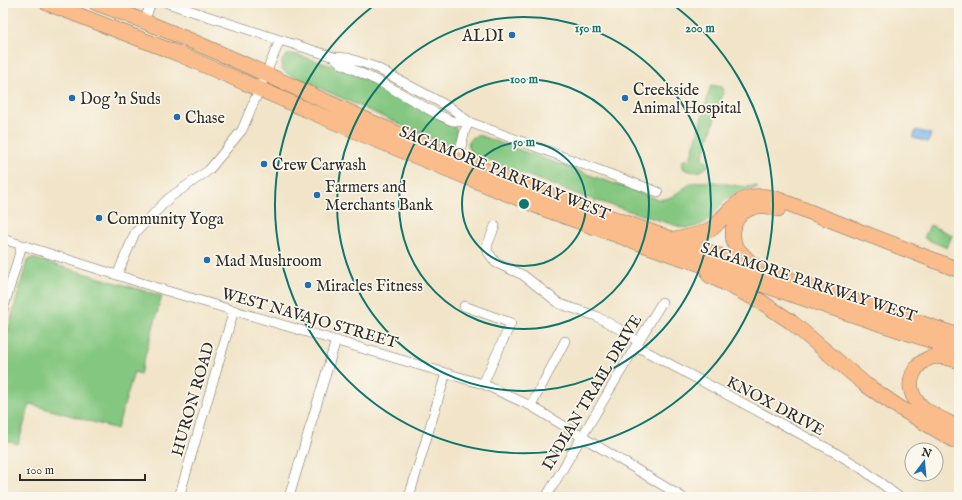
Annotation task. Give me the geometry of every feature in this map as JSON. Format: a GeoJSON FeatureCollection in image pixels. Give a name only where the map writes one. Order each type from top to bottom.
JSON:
{"type":"FeatureCollection","features":[{"type":"Feature","properties":{"kind":"highway","name":"SAGAMORE PARKWAY WEST"},"geometry":{"type":"LineString","coordinates":[[47,3],[179,54],[547,210],[673,255],[959,350]]}},
{"type":"Feature","properties":{"kind":"highway","name":"SAGAMORE PARKWAY WEST"},"geometry":{"type":"LineString","coordinates":[[96,3],[265,74],[458,159],[548,194],[755,267],[959,336]]}},
{"type":"Feature","properties":{"kind":"highway"},"geometry":{"type":"LineString","coordinates":[[677,240],[700,235],[713,228],[736,204],[756,195],[774,198],[959,270]]}},
{"type":"Feature","properties":{"kind":"highway"},"geometry":{"type":"LineString","coordinates":[[755,267],[735,246],[733,226],[740,214],[748,208],[760,206],[774,207],[959,280]]}},
{"type":"Feature","properties":{"kind":"highway"},"geometry":{"type":"LineString","coordinates":[[673,255],[760,301],[790,321],[866,385],[900,408],[959,443]]}},
{"type":"Feature","properties":{"kind":"highway"},"geometry":{"type":"LineString","coordinates":[[959,361],[942,356],[932,357],[916,368],[910,384],[916,401],[923,408],[959,428]]}},
{"type":"Feature","properties":{"kind":"street"},"geometry":{"type":"LineString","coordinates":[[144,22],[151,3]]}},
{"type":"Feature","properties":{"kind":"street"},"geometry":{"type":"LineString","coordinates":[[167,3],[334,57],[342,64],[382,83],[439,115],[452,120],[469,122],[658,192]]}},
{"type":"Feature","properties":{"kind":"street"},"geometry":{"type":"LineString","coordinates":[[117,275],[135,233],[169,198],[209,170],[242,130],[280,40]]}},
{"type":"Feature","properties":{"kind":"street"},"geometry":{"type":"LineString","coordinates":[[458,159],[465,130],[469,122]]}},
{"type":"Feature","properties":{"kind":"street","name":"KNOX DRIVE"},"geometry":{"type":"LineString","coordinates":[[495,226],[489,239],[488,252],[496,263],[523,275],[560,304],[596,316],[628,334],[637,344],[836,453],[861,468],[899,497]]}},
{"type":"Feature","properties":{"kind":"street","name":"WEST NAVAJO STREET"},"geometry":{"type":"LineString","coordinates":[[3,239],[117,275],[483,384],[531,406],[682,497]]}},
{"type":"Feature","properties":{"kind":"street"},"geometry":{"type":"LineString","coordinates":[[3,310],[22,245]]}},
{"type":"Feature","properties":{"kind":"street","name":"INDIAN TRAIL DRIVE"},"geometry":{"type":"LineString","coordinates":[[546,497],[662,302]]}},
{"type":"Feature","properties":{"kind":"street"},"geometry":{"type":"LineString","coordinates":[[464,306],[511,323],[483,384]]}},
{"type":"Feature","properties":{"kind":"street","name":"HURON ROAD"},"geometry":{"type":"LineString","coordinates":[[179,497],[234,310]]}},
{"type":"Feature","properties":{"kind":"street"},"geometry":{"type":"LineString","coordinates":[[289,497],[336,340]]}},
{"type":"Feature","properties":{"kind":"street"},"geometry":{"type":"LineString","coordinates":[[531,406],[565,341]]}},
{"type":"Feature","properties":{"kind":"street"},"geometry":{"type":"LineString","coordinates":[[409,497],[446,372]]}},
{"type":"Feature","properties":{"kind":"green space"},"geometry":{"type":"Polygon","coordinates":[[[294,54],[349,71],[452,124],[457,130],[456,140],[452,144],[446,145],[286,73],[282,69],[282,60],[287,55],[294,54]]]}},
{"type":"Feature","properties":{"kind":"green space"},"geometry":{"type":"Polygon","coordinates":[[[711,85],[722,87],[724,90],[702,159],[707,161],[708,166],[696,172],[690,171],[684,169],[681,162],[686,159],[690,160],[711,85]]]}},
{"type":"Feature","properties":{"kind":"green space"},"geometry":{"type":"Polygon","coordinates":[[[478,135],[657,199],[669,198],[692,183],[705,181],[749,187],[756,186],[758,188],[741,191],[734,194],[725,201],[706,221],[700,225],[684,228],[585,197],[473,155],[469,149],[468,142],[471,138],[478,135]]]}},
{"type":"Feature","properties":{"kind":"green space"},"geometry":{"type":"Polygon","coordinates":[[[930,225],[952,235],[947,248],[924,238],[930,225]]]}},
{"type":"Feature","properties":{"kind":"green space"},"geometry":{"type":"Polygon","coordinates":[[[32,258],[162,296],[140,374],[134,372],[117,429],[30,404],[18,444],[3,440],[3,349],[27,261],[32,258]]]}},
{"type":"Feature","properties":{"kind":"water"},"geometry":{"type":"Polygon","coordinates":[[[916,130],[931,134],[928,142],[913,138],[916,130]]]}},
{"type":"Feature","properties":{"kind":"place","name":"ALDI"},"geometry":{"type":"Point","coordinates":[512,35]}},
{"type":"Feature","properties":{"kind":"place","name":"Dog 'n Suds"},"geometry":{"type":"Point","coordinates":[72,98]}},
{"type":"Feature","properties":{"kind":"place","name":"Creekside Animal Hospital"},"geometry":{"type":"Point","coordinates":[625,98]}},
{"type":"Feature","properties":{"kind":"place","name":"Chase"},"geometry":{"type":"Point","coordinates":[177,117]}},
{"type":"Feature","properties":{"kind":"place","name":"Crew Carwash"},"geometry":{"type":"Point","coordinates":[264,164]}},
{"type":"Feature","properties":{"kind":"place","name":"Farmers and Merchants Bank"},"geometry":{"type":"Point","coordinates":[317,195]}},
{"type":"Feature","properties":{"kind":"place","name":"Community Yoga"},"geometry":{"type":"Point","coordinates":[99,218]}},
{"type":"Feature","properties":{"kind":"place","name":"Mad Mushroom"},"geometry":{"type":"Point","coordinates":[207,260]}},
{"type":"Feature","properties":{"kind":"place","name":"Miracles Fitness"},"geometry":{"type":"Point","coordinates":[308,285]}}]}
